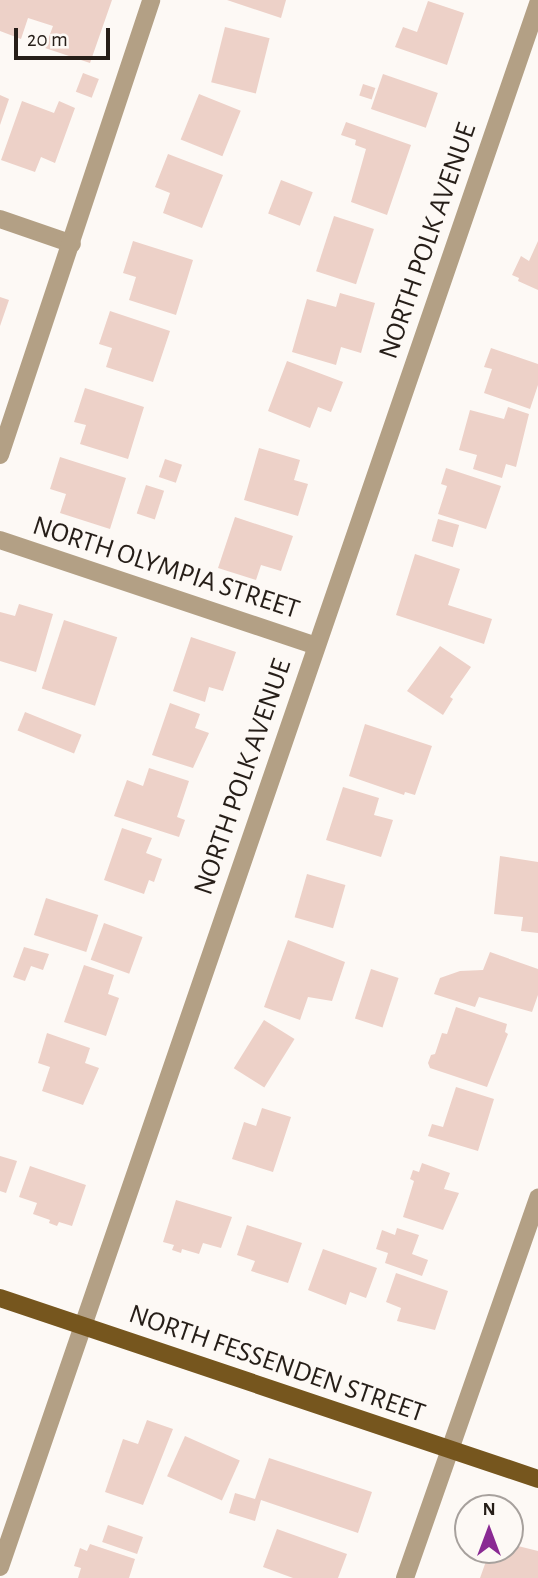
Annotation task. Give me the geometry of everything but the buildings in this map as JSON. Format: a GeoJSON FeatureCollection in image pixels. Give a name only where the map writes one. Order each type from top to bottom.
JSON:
{"type":"FeatureCollection","features":[{"type":"Feature","properties":{"kind":"main road","name":"NORTH FESSENDEN STREET"},"geometry":{"type":"LineString","coordinates":[[0,1298],[538,1479]]}},
{"type":"Feature","properties":{"kind":"street"},"geometry":{"type":"LineString","coordinates":[[0,455],[151,0]]}},
{"type":"Feature","properties":{"kind":"street","name":"NORTH POLK AVENUE"},"geometry":{"type":"LineString","coordinates":[[0,1567],[538,4]]}},
{"type":"Feature","properties":{"kind":"street"},"geometry":{"type":"LineString","coordinates":[[0,219],[72,244]]}},
{"type":"Feature","properties":{"kind":"street","name":"NORTH OLYMPIA STREET"},"geometry":{"type":"LineString","coordinates":[[0,540],[316,646]]}},
{"type":"Feature","properties":{"kind":"street"},"geometry":{"type":"LineString","coordinates":[[405,1578],[538,1198]]}}]}
